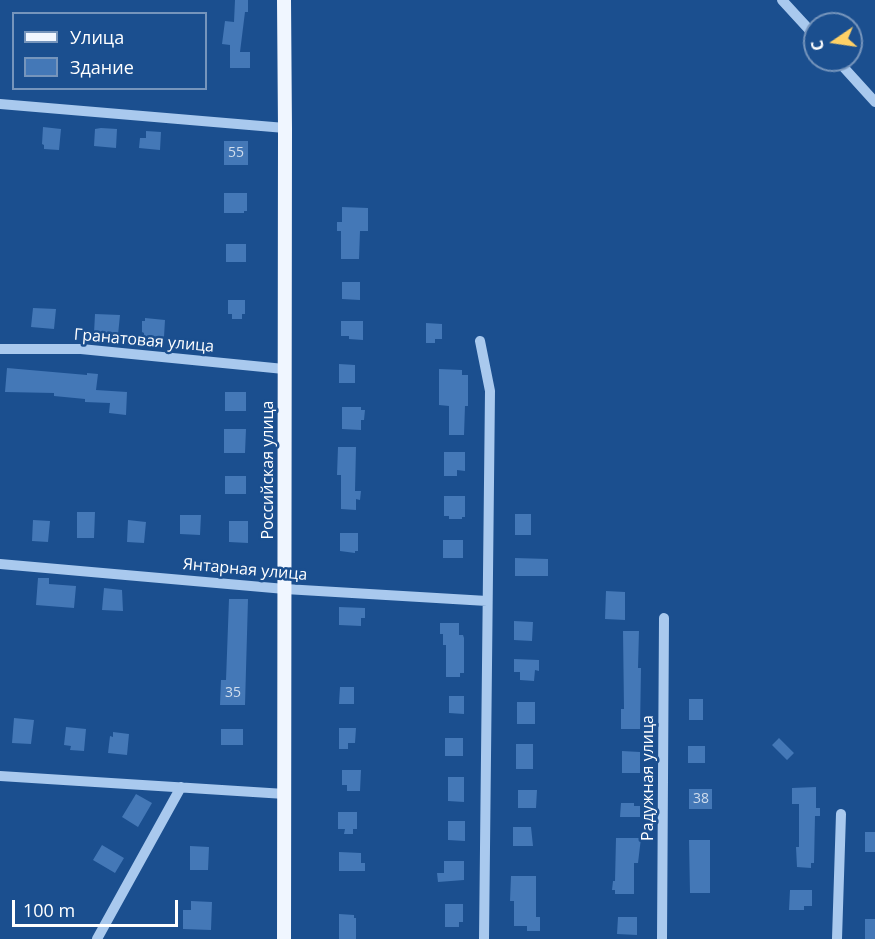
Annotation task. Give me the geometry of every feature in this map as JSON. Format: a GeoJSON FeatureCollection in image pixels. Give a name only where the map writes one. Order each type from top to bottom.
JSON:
{"type":"FeatureCollection","features":[{"type":"Feature","properties":{"kind":"main road","name":"Российская улица"},"geometry":{"type":"LineString","coordinates":[[284,0],[284,939]]}},
{"type":"Feature","properties":{"kind":"street"},"geometry":{"type":"LineString","coordinates":[[782,0],[803,23]]}},
{"type":"Feature","properties":{"kind":"street"},"geometry":{"type":"LineString","coordinates":[[848,72],[875,102]]}},
{"type":"Feature","properties":{"kind":"street"},"geometry":{"type":"LineString","coordinates":[[0,104],[285,128]]}},
{"type":"Feature","properties":{"kind":"street"},"geometry":{"type":"LineString","coordinates":[[480,340],[490,391],[484,939]]}},
{"type":"Feature","properties":{"kind":"street","name":"Гранатовая улица"},"geometry":{"type":"LineString","coordinates":[[0,349],[81,349],[284,369]]}},
{"type":"Feature","properties":{"kind":"street","name":"Янтарная улица"},"geometry":{"type":"LineString","coordinates":[[0,564],[285,589],[487,601]]}},
{"type":"Feature","properties":{"kind":"street","name":"Радужная улица"},"geometry":{"type":"LineString","coordinates":[[662,939],[664,618]]}},
{"type":"Feature","properties":{"kind":"street"},"geometry":{"type":"LineString","coordinates":[[0,776],[285,795]]}},
{"type":"Feature","properties":{"kind":"street"},"geometry":{"type":"LineString","coordinates":[[98,939],[181,787]]}},
{"type":"Feature","properties":{"kind":"street"},"geometry":{"type":"LineString","coordinates":[[837,939],[841,814]]}},
{"type":"Feature","properties":{"kind":"building"},"geometry":{"type":"Polygon","coordinates":[[[235,0],[248,0],[248,12],[245,12],[240,52],[250,52],[250,68],[230,68],[230,45],[222,44],[225,21],[234,22],[235,0]]]}},
{"type":"Feature","properties":{"kind":"building"},"geometry":{"type":"Polygon","coordinates":[[[43,127],[61,129],[59,150],[44,149],[43,127]]]}},
{"type":"Feature","properties":{"kind":"building"},"geometry":{"type":"Polygon","coordinates":[[[95,129],[117,129],[116,148],[94,146],[95,129]]]}},
{"type":"Feature","properties":{"kind":"building"},"geometry":{"type":"Polygon","coordinates":[[[146,131],[161,132],[160,150],[139,148],[140,138],[146,138],[146,131]]]}},
{"type":"Feature","properties":{"kind":"building"},"geometry":{"type":"Polygon","coordinates":[[[224,141],[248,141],[248,165],[224,165],[224,141]]]}},
{"type":"Feature","properties":{"kind":"building"},"geometry":{"type":"Polygon","coordinates":[[[224,193],[247,193],[247,211],[224,213],[224,193]]]}},
{"type":"Feature","properties":{"kind":"building"},"geometry":{"type":"Polygon","coordinates":[[[342,207],[368,208],[368,231],[360,231],[359,259],[341,259],[341,231],[337,231],[337,222],[342,222],[342,207]]]}},
{"type":"Feature","properties":{"kind":"building"},"geometry":{"type":"Polygon","coordinates":[[[226,244],[246,244],[246,262],[226,262],[226,244]]]}},
{"type":"Feature","properties":{"kind":"building"},"geometry":{"type":"Polygon","coordinates":[[[342,282],[360,282],[360,300],[342,299],[342,282]]]}},
{"type":"Feature","properties":{"kind":"building"},"geometry":{"type":"Polygon","coordinates":[[[228,300],[245,300],[245,314],[242,314],[242,319],[232,319],[232,314],[228,314],[228,300]]]}},
{"type":"Feature","properties":{"kind":"building"},"geometry":{"type":"Polygon","coordinates":[[[33,308],[56,309],[54,329],[31,327],[33,308]]]}},
{"type":"Feature","properties":{"kind":"building"},"geometry":{"type":"Polygon","coordinates":[[[95,314],[120,315],[118,335],[94,333],[95,314]]]}},
{"type":"Feature","properties":{"kind":"building"},"geometry":{"type":"Polygon","coordinates":[[[145,318],[165,320],[164,337],[144,336],[142,321],[145,321],[145,318]]]}},
{"type":"Feature","properties":{"kind":"building"},"geometry":{"type":"Polygon","coordinates":[[[341,321],[363,321],[363,340],[341,336],[341,321]]]}},
{"type":"Feature","properties":{"kind":"building"},"geometry":{"type":"Polygon","coordinates":[[[426,323],[442,324],[442,339],[435,339],[435,343],[426,343],[426,323]]]}},
{"type":"Feature","properties":{"kind":"building"},"geometry":{"type":"Polygon","coordinates":[[[339,364],[355,365],[355,383],[339,383],[339,364]]]}},
{"type":"Feature","properties":{"kind":"building"},"geometry":{"type":"Polygon","coordinates":[[[7,368],[98,374],[96,390],[127,392],[126,415],[109,413],[110,403],[85,402],[85,399],[54,396],[54,393],[5,392],[7,368]]]}},
{"type":"Feature","properties":{"kind":"building"},"geometry":{"type":"Polygon","coordinates":[[[439,369],[462,370],[462,375],[468,375],[468,406],[465,406],[464,435],[449,435],[449,406],[439,405],[439,369]]]}},
{"type":"Feature","properties":{"kind":"building"},"geometry":{"type":"Polygon","coordinates":[[[225,392],[246,392],[246,411],[225,411],[225,392]]]}},
{"type":"Feature","properties":{"kind":"building"},"geometry":{"type":"Polygon","coordinates":[[[342,407],[361,407],[361,410],[365,410],[364,420],[361,420],[361,430],[342,429],[342,407]]]}},
{"type":"Feature","properties":{"kind":"building"},"geometry":{"type":"Polygon","coordinates":[[[224,429],[246,429],[245,453],[224,453],[224,429]]]}},
{"type":"Feature","properties":{"kind":"building"},"geometry":{"type":"Polygon","coordinates":[[[338,447],[356,447],[355,491],[361,491],[360,500],[356,499],[356,510],[341,509],[341,475],[337,475],[338,447]]]}},
{"type":"Feature","properties":{"kind":"building"},"geometry":{"type":"Polygon","coordinates":[[[444,452],[465,452],[465,471],[457,470],[457,476],[444,476],[444,452]]]}},
{"type":"Feature","properties":{"kind":"building"},"geometry":{"type":"Polygon","coordinates":[[[225,476],[246,476],[246,494],[225,494],[225,476]]]}},
{"type":"Feature","properties":{"kind":"building"},"geometry":{"type":"Polygon","coordinates":[[[444,496],[465,496],[465,517],[449,519],[449,516],[444,516],[444,496]]]}},
{"type":"Feature","properties":{"kind":"building"},"geometry":{"type":"Polygon","coordinates":[[[77,512],[95,512],[94,538],[77,538],[77,512]]]}},
{"type":"Feature","properties":{"kind":"building"},"geometry":{"type":"Polygon","coordinates":[[[515,514],[531,514],[531,535],[515,535],[515,514]]]}},
{"type":"Feature","properties":{"kind":"building"},"geometry":{"type":"Polygon","coordinates":[[[180,515],[201,515],[200,535],[180,534],[180,515]]]}},
{"type":"Feature","properties":{"kind":"building"},"geometry":{"type":"Polygon","coordinates":[[[33,520],[50,521],[48,542],[32,541],[33,520]]]}},
{"type":"Feature","properties":{"kind":"building"},"geometry":{"type":"Polygon","coordinates":[[[128,520],[146,522],[144,543],[127,542],[128,520]]]}},
{"type":"Feature","properties":{"kind":"building"},"geometry":{"type":"Polygon","coordinates":[[[229,521],[248,521],[248,543],[229,542],[229,521]]]}},
{"type":"Feature","properties":{"kind":"building"},"geometry":{"type":"Polygon","coordinates":[[[340,533],[358,533],[358,551],[355,553],[340,551],[340,533]]]}},
{"type":"Feature","properties":{"kind":"building"},"geometry":{"type":"Polygon","coordinates":[[[443,540],[463,540],[463,558],[443,558],[443,540]]]}},
{"type":"Feature","properties":{"kind":"building"},"geometry":{"type":"Polygon","coordinates":[[[515,558],[548,559],[548,576],[515,576],[515,558]]]}},
{"type":"Feature","properties":{"kind":"building"},"geometry":{"type":"Polygon","coordinates":[[[38,578],[49,578],[49,584],[76,586],[74,608],[36,605],[38,578]]]}},
{"type":"Feature","properties":{"kind":"building"},"geometry":{"type":"Polygon","coordinates":[[[104,588],[122,590],[123,611],[102,610],[104,588]]]}},
{"type":"Feature","properties":{"kind":"building"},"geometry":{"type":"Polygon","coordinates":[[[606,591],[625,592],[625,620],[605,619],[606,591]]]}},
{"type":"Feature","properties":{"kind":"building"},"geometry":{"type":"Polygon","coordinates":[[[229,599],[248,599],[245,705],[220,705],[221,680],[226,680],[229,599]]]}},
{"type":"Feature","properties":{"kind":"building"},"geometry":{"type":"Polygon","coordinates":[[[339,607],[365,608],[365,618],[361,618],[361,626],[339,625],[339,607]]]}},
{"type":"Feature","properties":{"kind":"building"},"geometry":{"type":"Polygon","coordinates":[[[514,621],[533,622],[532,641],[514,640],[514,621]]]}},
{"type":"Feature","properties":{"kind":"building"},"geometry":{"type":"Polygon","coordinates":[[[440,623],[459,623],[459,635],[463,635],[464,638],[464,673],[460,673],[460,677],[446,677],[446,645],[443,645],[443,634],[440,634],[440,623]]]}},
{"type":"Feature","properties":{"kind":"building"},"geometry":{"type":"Polygon","coordinates":[[[623,631],[639,631],[640,729],[621,729],[621,709],[624,709],[623,631]]]}},
{"type":"Feature","properties":{"kind":"building"},"geometry":{"type":"Polygon","coordinates":[[[514,659],[539,660],[539,671],[535,670],[534,681],[520,680],[520,672],[514,672],[514,659]]]}},
{"type":"Feature","properties":{"kind":"building"},"geometry":{"type":"Polygon","coordinates":[[[340,687],[354,687],[354,704],[339,704],[340,687]]]}},
{"type":"Feature","properties":{"kind":"building"},"geometry":{"type":"Polygon","coordinates":[[[449,696],[464,696],[464,714],[449,713],[449,696]]]}},
{"type":"Feature","properties":{"kind":"building"},"geometry":{"type":"Polygon","coordinates":[[[689,699],[703,699],[703,720],[689,720],[689,699]]]}},
{"type":"Feature","properties":{"kind":"building"},"geometry":{"type":"Polygon","coordinates":[[[517,702],[535,702],[535,724],[517,724],[517,702]]]}},
{"type":"Feature","properties":{"kind":"building"},"geometry":{"type":"Polygon","coordinates":[[[14,718],[34,720],[31,744],[12,743],[14,718]]]}},
{"type":"Feature","properties":{"kind":"building"},"geometry":{"type":"Polygon","coordinates":[[[66,727],[86,729],[84,751],[70,750],[71,746],[64,745],[66,727]]]}},
{"type":"Feature","properties":{"kind":"building"},"geometry":{"type":"Polygon","coordinates":[[[339,728],[356,728],[355,743],[348,743],[348,749],[339,749],[339,728]]]}},
{"type":"Feature","properties":{"kind":"building"},"geometry":{"type":"Polygon","coordinates":[[[221,729],[243,729],[243,745],[221,745],[221,729]]]}},
{"type":"Feature","properties":{"kind":"building"},"geometry":{"type":"Polygon","coordinates":[[[113,732],[129,734],[127,755],[108,753],[110,736],[113,737],[113,732]]]}},
{"type":"Feature","properties":{"kind":"building"},"geometry":{"type":"Polygon","coordinates":[[[445,738],[463,738],[463,756],[445,756],[445,738]]]}},
{"type":"Feature","properties":{"kind":"building"},"geometry":{"type":"Polygon","coordinates":[[[779,738],[794,753],[787,760],[772,745],[779,738]]]}},
{"type":"Feature","properties":{"kind":"building"},"geometry":{"type":"Polygon","coordinates":[[[516,744],[533,744],[533,769],[516,769],[516,744]]]}},
{"type":"Feature","properties":{"kind":"building"},"geometry":{"type":"Polygon","coordinates":[[[688,746],[705,746],[705,763],[688,763],[688,746]]]}},
{"type":"Feature","properties":{"kind":"building"},"geometry":{"type":"Polygon","coordinates":[[[622,751],[640,752],[640,773],[622,773],[622,751]]]}},
{"type":"Feature","properties":{"kind":"building"},"geometry":{"type":"Polygon","coordinates":[[[342,770],[361,770],[360,791],[347,791],[347,785],[342,785],[342,770]]]}},
{"type":"Feature","properties":{"kind":"building"},"geometry":{"type":"Polygon","coordinates":[[[448,777],[464,777],[464,802],[448,801],[448,777]]]}},
{"type":"Feature","properties":{"kind":"building"},"geometry":{"type":"Polygon","coordinates":[[[816,787],[816,808],[820,808],[820,816],[815,816],[814,863],[811,863],[811,868],[797,867],[799,804],[792,804],[792,788],[816,787]]]}},
{"type":"Feature","properties":{"kind":"building"},"geometry":{"type":"Polygon","coordinates":[[[689,789],[712,789],[712,809],[689,809],[689,789]]]}},
{"type":"Feature","properties":{"kind":"building"},"geometry":{"type":"Polygon","coordinates":[[[518,790],[537,790],[536,808],[518,808],[518,790]]]}},
{"type":"Feature","properties":{"kind":"building"},"geometry":{"type":"Polygon","coordinates":[[[136,794],[152,803],[138,827],[122,817],[136,794]]]}},
{"type":"Feature","properties":{"kind":"building"},"geometry":{"type":"Polygon","coordinates":[[[621,803],[634,803],[634,806],[640,806],[640,817],[620,817],[621,803]]]}},
{"type":"Feature","properties":{"kind":"building"},"geometry":{"type":"Polygon","coordinates":[[[338,812],[357,812],[357,829],[353,829],[353,834],[344,834],[345,829],[338,829],[338,812]]]}},
{"type":"Feature","properties":{"kind":"building"},"geometry":{"type":"Polygon","coordinates":[[[448,821],[465,821],[465,841],[448,840],[448,821]]]}},
{"type":"Feature","properties":{"kind":"building"},"geometry":{"type":"Polygon","coordinates":[[[513,827],[531,827],[533,846],[513,846],[513,827]]]}},
{"type":"Feature","properties":{"kind":"building"},"geometry":{"type":"Polygon","coordinates":[[[865,832],[875,832],[875,852],[865,852],[865,832]]]}},
{"type":"Feature","properties":{"kind":"building"},"geometry":{"type":"Polygon","coordinates":[[[616,838],[641,838],[638,863],[634,863],[634,894],[615,894],[615,890],[612,890],[613,881],[615,881],[616,838]]]}},
{"type":"Feature","properties":{"kind":"building"},"geometry":{"type":"Polygon","coordinates":[[[689,840],[710,840],[710,893],[690,893],[689,840]]]}},
{"type":"Feature","properties":{"kind":"building"},"geometry":{"type":"Polygon","coordinates":[[[102,845],[124,858],[115,873],[93,860],[102,845]]]}},
{"type":"Feature","properties":{"kind":"building"},"geometry":{"type":"Polygon","coordinates":[[[190,846],[209,847],[208,870],[190,870],[190,846]]]}},
{"type":"Feature","properties":{"kind":"building"},"geometry":{"type":"Polygon","coordinates":[[[339,852],[361,853],[361,863],[365,863],[365,871],[339,871],[339,852]]]}},
{"type":"Feature","properties":{"kind":"building"},"geometry":{"type":"Polygon","coordinates":[[[444,861],[464,861],[464,880],[438,882],[437,873],[444,873],[444,861]]]}},
{"type":"Feature","properties":{"kind":"building"},"geometry":{"type":"Polygon","coordinates":[[[511,876],[536,876],[536,917],[540,917],[540,931],[527,931],[527,926],[514,926],[514,901],[510,901],[511,876]]]}},
{"type":"Feature","properties":{"kind":"building"},"geometry":{"type":"Polygon","coordinates":[[[790,890],[812,890],[812,906],[804,906],[804,910],[789,910],[790,890]]]}},
{"type":"Feature","properties":{"kind":"building"},"geometry":{"type":"Polygon","coordinates":[[[191,901],[212,902],[211,930],[183,929],[183,910],[191,910],[191,901]]]}},
{"type":"Feature","properties":{"kind":"building"},"geometry":{"type":"Polygon","coordinates":[[[445,904],[463,904],[463,922],[459,922],[459,927],[445,927],[445,904]]]}},
{"type":"Feature","properties":{"kind":"building"},"geometry":{"type":"Polygon","coordinates":[[[339,914],[354,915],[356,939],[339,939],[339,914]]]}},
{"type":"Feature","properties":{"kind":"building"},"geometry":{"type":"Polygon","coordinates":[[[618,917],[637,917],[637,935],[617,934],[618,917]]]}},
{"type":"Feature","properties":{"kind":"building"},"geometry":{"type":"Polygon","coordinates":[[[865,919],[875,919],[875,939],[865,939],[865,919]]]}}]}
